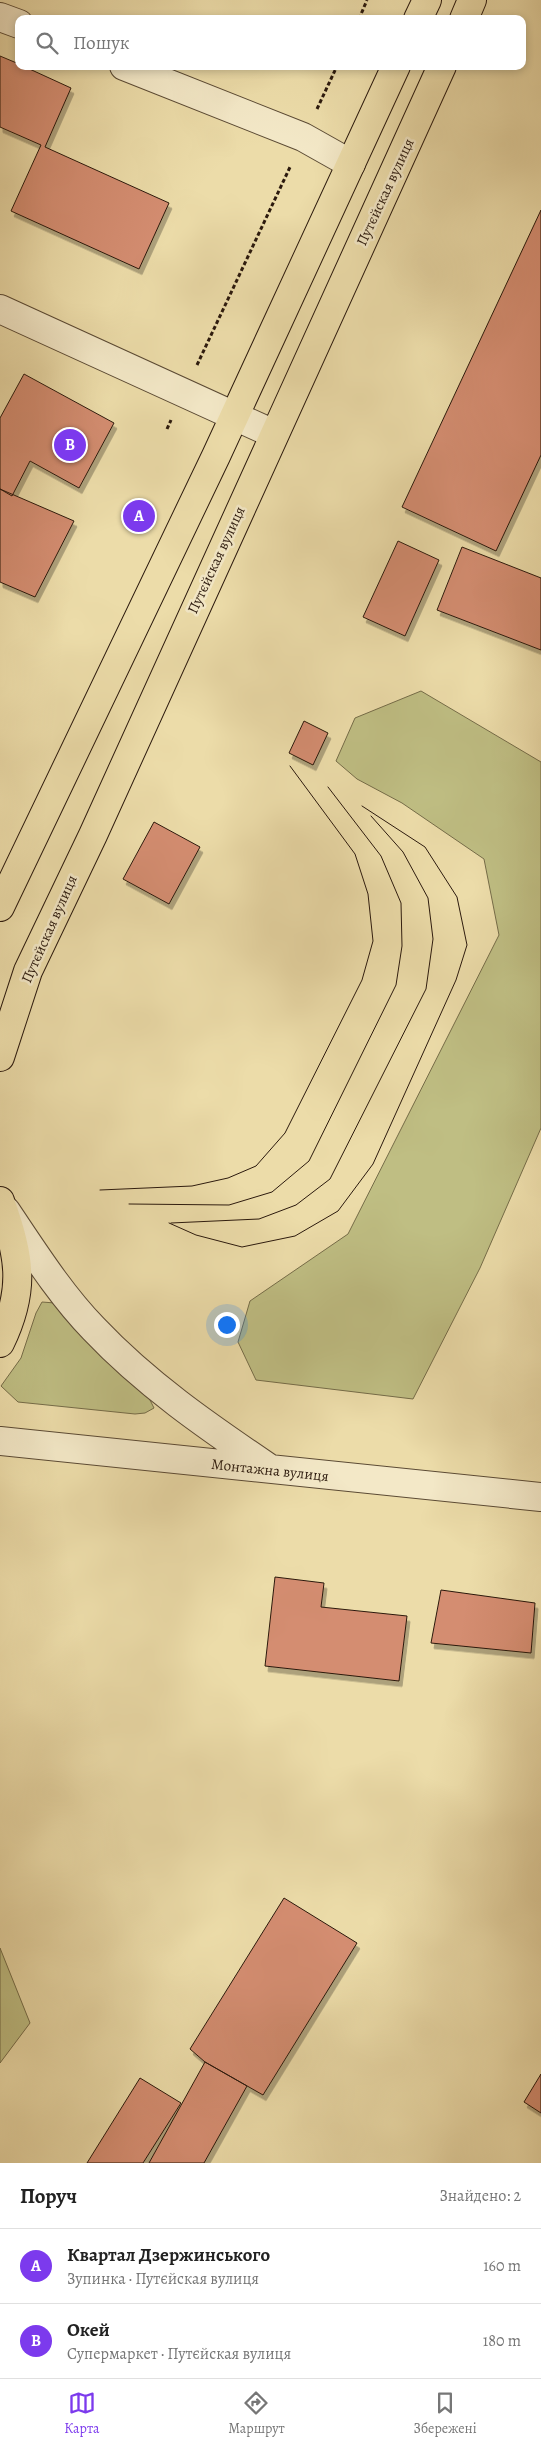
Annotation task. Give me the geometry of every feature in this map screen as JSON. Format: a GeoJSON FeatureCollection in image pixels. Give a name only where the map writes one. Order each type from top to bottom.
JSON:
{"type":"FeatureCollection","features":[{"type":"Feature","properties":{"kind":"main road"},"geometry":{"type":"LineString","coordinates":[[420,15],[427,0]]}},
{"type":"Feature","properties":{"kind":"main road"},"geometry":{"type":"LineString","coordinates":[[466,15],[472,0]]}},
{"type":"Feature","properties":{"kind":"main road"},"geometry":{"type":"LineString","coordinates":[[0,907],[234,416],[394,70]]}},
{"type":"Feature","properties":{"kind":"main road","name":"Путєйская вулиця"},"geometry":{"type":"LineString","coordinates":[[0,1057],[28,971],[93,835],[440,70]]}},
{"type":"Feature","properties":{"kind":"main road"},"geometry":{"type":"LineString","coordinates":[[0,1201],[14,1240],[18,1281],[10,1322],[0,1343]]}},
{"type":"Feature","properties":{"kind":"street"},"geometry":{"type":"LineString","coordinates":[[0,17],[15,23]]}},
{"type":"Feature","properties":{"kind":"street"},"geometry":{"type":"LineString","coordinates":[[134,70],[304,137],[351,164]]}},
{"type":"Feature","properties":{"kind":"street"},"geometry":{"type":"LineString","coordinates":[[0,309],[274,434]]}},
{"type":"Feature","properties":{"kind":"street"},"geometry":{"type":"LineString","coordinates":[[0,1201],[44,1268],[94,1329],[149,1382],[196,1419],[273,1470]]}},
{"type":"Feature","properties":{"kind":"street","name":"Монтажна вулиця"},"geometry":{"type":"LineString","coordinates":[[0,1441],[541,1497]]}},
{"type":"Feature","properties":{"kind":"path"},"geometry":{"type":"LineString","coordinates":[[361,15],[367,0]]}},
{"type":"Feature","properties":{"kind":"path"},"geometry":{"type":"LineString","coordinates":[[167,429],[334,70]]}},
{"type":"Feature","properties":{"kind":"shaded area"},"geometry":{"type":"Polygon","coordinates":[[[421,691],[541,762],[541,1128],[480,1268],[413,1399],[256,1380],[238,1342],[250,1301],[348,1234],[499,935],[484,859],[402,803],[357,779],[336,761],[355,718],[421,691]]]}},
{"type":"Feature","properties":{"kind":"shaded area"},"geometry":{"type":"Polygon","coordinates":[[[42,1302],[55,1303],[148,1396],[154,1408],[145,1413],[135,1414],[18,1402],[1,1386],[21,1358],[36,1313],[42,1302]]]}},
{"type":"Feature","properties":{"kind":"shaded area"},"geometry":{"type":"Polygon","coordinates":[[[0,1948],[30,2023],[0,2063],[0,1948]]]}},
{"type":"Feature","properties":{"kind":"building"},"geometry":{"type":"Polygon","coordinates":[[[0,56],[15,62],[15,70],[32,70],[71,88],[45,147],[169,203],[139,269],[11,211],[41,145],[0,127],[0,56]]]}},
{"type":"Feature","properties":{"kind":"building"},"geometry":{"type":"Polygon","coordinates":[[[541,210],[541,455],[496,551],[402,507],[541,210]]]}},
{"type":"Feature","properties":{"kind":"building"},"geometry":{"type":"Polygon","coordinates":[[[24,374],[114,423],[79,488],[30,461],[12,496],[0,489],[0,418],[24,374]]]}},
{"type":"Feature","properties":{"kind":"building"},"geometry":{"type":"Polygon","coordinates":[[[0,489],[74,521],[35,597],[0,582],[0,489]]]}},
{"type":"Feature","properties":{"kind":"building"},"geometry":{"type":"Polygon","coordinates":[[[398,541],[439,560],[405,636],[363,617],[398,541]]]}},
{"type":"Feature","properties":{"kind":"building"},"geometry":{"type":"Polygon","coordinates":[[[462,547],[541,578],[541,650],[437,610],[462,547]]]}},
{"type":"Feature","properties":{"kind":"building"},"geometry":{"type":"Polygon","coordinates":[[[304,721],[328,733],[313,765],[289,753],[304,721]]]}},
{"type":"Feature","properties":{"kind":"building"},"geometry":{"type":"Polygon","coordinates":[[[154,822],[200,847],[169,904],[123,879],[154,822]]]}},
{"type":"Feature","properties":{"kind":"building"},"geometry":{"type":"Polygon","coordinates":[[[275,1577],[324,1583],[321,1607],[407,1616],[399,1681],[265,1666],[275,1577]]]}},
{"type":"Feature","properties":{"kind":"building"},"geometry":{"type":"Polygon","coordinates":[[[441,1590],[535,1603],[531,1653],[431,1643],[441,1590]]]}},
{"type":"Feature","properties":{"kind":"building"},"geometry":{"type":"Polygon","coordinates":[[[284,1898],[357,1943],[263,2095],[205,2062],[190,2049],[284,1898]]]}},
{"type":"Feature","properties":{"kind":"building"},"geometry":{"type":"Polygon","coordinates":[[[205,2062],[247,2086],[204,2163],[149,2163],[205,2062]]]}},
{"type":"Feature","properties":{"kind":"building"},"geometry":{"type":"Polygon","coordinates":[[[541,2074],[541,2113],[524,2102],[541,2074]]]}},
{"type":"Feature","properties":{"kind":"building"},"geometry":{"type":"Polygon","coordinates":[[[140,2078],[181,2103],[143,2163],[87,2163],[140,2078]]]}},
{"type":"Feature","properties":{"kind":"tram line"},"geometry":{"type":"LineString","coordinates":[[100,1190],[192,1186],[228,1178],[256,1166],[285,1133],[362,980],[373,941],[368,894],[355,854],[290,766]]}},
{"type":"Feature","properties":{"kind":"tram line"},"geometry":{"type":"LineString","coordinates":[[129,1204],[229,1205],[272,1192],[309,1161],[396,985],[402,946],[401,903],[381,856],[328,787]]}},
{"type":"Feature","properties":{"kind":"tram line"},"geometry":{"type":"LineString","coordinates":[[169,1223],[196,1235],[242,1247],[295,1236],[338,1211],[373,1164],[456,980],[467,945],[457,897],[425,847],[362,806]]}},
{"type":"Feature","properties":{"kind":"tram line"},"geometry":{"type":"LineString","coordinates":[[171,1223],[259,1219],[296,1205],[330,1179],[426,989],[433,939],[428,898],[403,852],[371,816]]}},
{"type":"Feature","properties":{"kind":"place","name":"Окей"},"geometry":{"type":"Point","coordinates":[70,445]}},
{"type":"Feature","properties":{"kind":"place","name":"Квартал Дзержинського"},"geometry":{"type":"Point","coordinates":[139,516]}}]}
